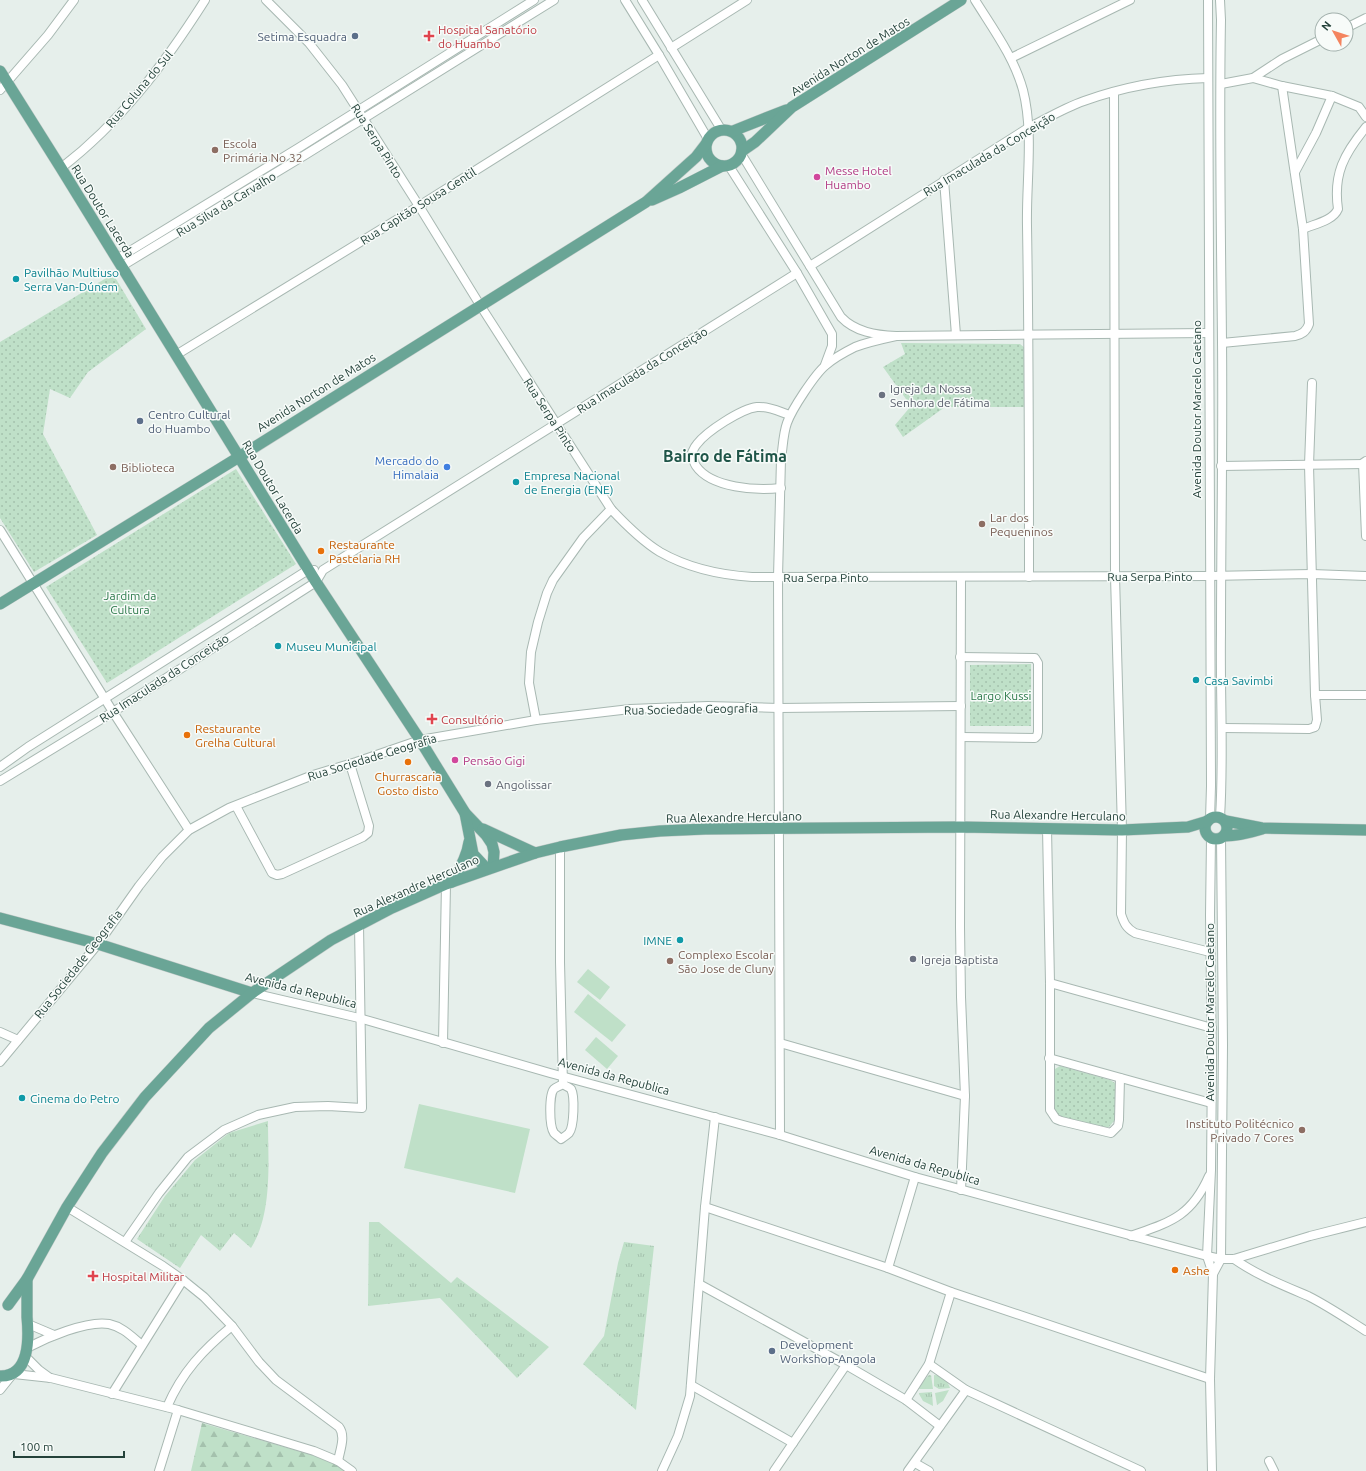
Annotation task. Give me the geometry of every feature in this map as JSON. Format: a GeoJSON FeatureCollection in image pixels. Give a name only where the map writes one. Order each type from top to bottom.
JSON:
{"type":"FeatureCollection","features":[{"type":"Feature","properties":{"kind":"main road","name":"Avenida Norton de Matos"},"geometry":{"type":"LineString","coordinates":[[742,153],[792,108],[961,0]]}},
{"type":"Feature","properties":{"kind":"main road","name":"Rua Doutor Lacerda"},"geometry":{"type":"LineString","coordinates":[[0,71],[4,87],[61,168],[308,570],[420,740],[465,813],[486,835],[492,844],[494,852],[490,868],[473,854],[465,813]]}},
{"type":"Feature","properties":{"kind":"main road","name":"Avenida Norton de Matos"},"geometry":{"type":"LineString","coordinates":[[733,131],[792,108]]}},
{"type":"Feature","properties":{"kind":"main road"},"geometry":{"type":"LineString","coordinates":[[721,129],[733,131],[742,142],[742,153],[736,162],[726,166],[715,164],[706,152],[707,141],[716,131],[721,129]]}},
{"type":"Feature","properties":{"kind":"main road","name":"Avenida Norton de Matos"},"geometry":{"type":"LineString","coordinates":[[646,202],[696,157],[707,141]]}},
{"type":"Feature","properties":{"kind":"main road","name":"Avenida Norton de Matos"},"geometry":{"type":"LineString","coordinates":[[0,604],[646,202],[726,166]]}},
{"type":"Feature","properties":{"kind":"main road"},"geometry":{"type":"LineString","coordinates":[[1216,820],[1262,828],[1366,830]]}},
{"type":"Feature","properties":{"kind":"main road","name":"Rua Alexandre Herculano"},"geometry":{"type":"LineString","coordinates":[[13,1374],[20,1368],[26,1352],[28,1320],[27,1279],[67,1207],[102,1154],[145,1097],[209,1028],[252,993],[331,940],[392,908],[449,883],[535,853],[621,835],[705,829],[1047,828],[1122,830],[1188,827],[1216,820]]}},
{"type":"Feature","properties":{"kind":"main road","name":"Avenida Doutor Marcelo Caetano"},"geometry":{"type":"LineString","coordinates":[[1216,820],[1228,829],[1216,837],[1205,829],[1216,820]]}},
{"type":"Feature","properties":{"kind":"main road"},"geometry":{"type":"LineString","coordinates":[[478,827],[535,853]]}},
{"type":"Feature","properties":{"kind":"main road","name":"Rua Alexandre Herculano"},"geometry":{"type":"LineString","coordinates":[[1188,827],[1216,837]]}},
{"type":"Feature","properties":{"kind":"main road"},"geometry":{"type":"LineString","coordinates":[[1216,837],[1237,836],[1262,828]]}},
{"type":"Feature","properties":{"kind":"main road"},"geometry":{"type":"LineString","coordinates":[[449,883],[467,854],[470,835]]}},
{"type":"Feature","properties":{"kind":"main road","name":"Avenida da Republica"},"geometry":{"type":"LineString","coordinates":[[0,918],[98,944],[252,993]]}},
{"type":"Feature","properties":{"kind":"main road"},"geometry":{"type":"LineString","coordinates":[[4,1306],[27,1279]]}},
{"type":"Feature","properties":{"kind":"main road"},"geometry":{"type":"LineString","coordinates":[[4,1306],[20,1307],[28,1320]]}},
{"type":"Feature","properties":{"kind":"main road"},"geometry":{"type":"LineString","coordinates":[[0,1376],[13,1374]]}},
{"type":"Feature","properties":{"kind":"street"},"geometry":{"type":"LineString","coordinates":[[4,87],[48,35],[74,0]]}},
{"type":"Feature","properties":{"kind":"street","name":"Rua Coluna do Sul"},"geometry":{"type":"LineString","coordinates":[[61,168],[98,136],[131,102],[167,58],[205,0]]}},
{"type":"Feature","properties":{"kind":"street","name":"Rua Serpa Pinto"},"geometry":{"type":"LineString","coordinates":[[266,0],[309,43],[342,85],[611,510],[627,526],[661,552],[686,563],[717,573],[752,578],[1222,576],[1312,574],[1366,576]]}},
{"type":"Feature","properties":{"kind":"street","name":"Rua Silva da Carvalho"},"geometry":{"type":"LineString","coordinates":[[119,262],[180,221],[534,0]]}},
{"type":"Feature","properties":{"kind":"street","name":"Rua Silva da Carvalho"},"geometry":{"type":"LineString","coordinates":[[119,262],[185,229],[245,193],[554,0]]}},
{"type":"Feature","properties":{"kind":"street"},"geometry":{"type":"LineString","coordinates":[[625,0],[659,55],[707,141]]}},
{"type":"Feature","properties":{"kind":"street"},"geometry":{"type":"LineString","coordinates":[[642,0],[721,129]]}},
{"type":"Feature","properties":{"kind":"street"},"geometry":{"type":"LineString","coordinates":[[671,48],[747,0]]}},
{"type":"Feature","properties":{"kind":"street"},"geometry":{"type":"LineString","coordinates":[[975,0],[1011,58],[1022,89],[1028,128],[1027,224],[1029,335],[1029,576]]}},
{"type":"Feature","properties":{"kind":"street"},"geometry":{"type":"LineString","coordinates":[[1011,58],[1130,0]]}},
{"type":"Feature","properties":{"kind":"street","name":"Avenida Doutor Marcelo Caetano"},"geometry":{"type":"LineString","coordinates":[[1208,0],[1211,786],[1216,820]]}},
{"type":"Feature","properties":{"kind":"street","name":"Avenida Doutor Marcelo Caetano"},"geometry":{"type":"LineString","coordinates":[[1216,820],[1223,728],[1221,634],[1222,343],[1220,0]]}},
{"type":"Feature","properties":{"kind":"street"},"geometry":{"type":"LineString","coordinates":[[1354,24],[1366,18]]}},
{"type":"Feature","properties":{"kind":"street"},"geometry":{"type":"LineString","coordinates":[[468,41],[474,50]]}},
{"type":"Feature","properties":{"kind":"street"},"geometry":{"type":"LineString","coordinates":[[1221,84],[1253,78],[1282,59],[1314,43]]}},
{"type":"Feature","properties":{"kind":"street","name":"Rua Capitão Sousa Gentil"},"geometry":{"type":"LineString","coordinates":[[176,355],[419,206],[659,55]]}},
{"type":"Feature","properties":{"kind":"street","name":"Rua Imaculada da Conceição"},"geometry":{"type":"LineString","coordinates":[[810,266],[1028,128],[1083,101],[1114,92],[1185,79],[1208,78]]}},
{"type":"Feature","properties":{"kind":"street"},"geometry":{"type":"LineString","coordinates":[[1253,78],[1282,86],[1332,96],[1363,107],[1366,118]]}},
{"type":"Feature","properties":{"kind":"street"},"geometry":{"type":"LineString","coordinates":[[405,81],[410,90]]}},
{"type":"Feature","properties":{"kind":"street"},"geometry":{"type":"LineString","coordinates":[[1222,343],[1295,336],[1307,330],[1309,324],[1303,229],[1296,172],[1282,86]]}},
{"type":"Feature","properties":{"kind":"street"},"geometry":{"type":"LineString","coordinates":[[1114,92],[1114,576],[1122,830],[1121,914],[1124,924],[1129,930],[1135,933],[1210,952]]}},
{"type":"Feature","properties":{"kind":"street"},"geometry":{"type":"LineString","coordinates":[[1296,172],[1316,133],[1332,96]]}},
{"type":"Feature","properties":{"kind":"street"},"geometry":{"type":"LineString","coordinates":[[1303,229],[1332,217],[1337,212],[1337,178],[1343,160],[1366,127]]}},
{"type":"Feature","properties":{"kind":"street"},"geometry":{"type":"LineString","coordinates":[[300,147],[305,156]]}},
{"type":"Feature","properties":{"kind":"street"},"geometry":{"type":"LineString","coordinates":[[742,153],[841,317],[847,323],[865,332],[896,336],[1209,333]]}},
{"type":"Feature","properties":{"kind":"street"},"geometry":{"type":"LineString","coordinates":[[726,166],[797,273],[832,334],[832,346],[825,365],[790,415],[783,442],[778,577],[780,1135]]}},
{"type":"Feature","properties":{"kind":"street"},"geometry":{"type":"LineString","coordinates":[[944,180],[956,335]]}},
{"type":"Feature","properties":{"kind":"street"},"geometry":{"type":"LineString","coordinates":[[239,184],[245,193]]}},
{"type":"Feature","properties":{"kind":"street"},"geometry":{"type":"LineString","coordinates":[[180,221],[185,229]]}},
{"type":"Feature","properties":{"kind":"street","name":"Rua Imaculada da Conceição"},"geometry":{"type":"LineString","coordinates":[[0,781],[113,712],[316,582],[323,570],[797,273]]}},
{"type":"Feature","properties":{"kind":"street"},"geometry":{"type":"LineString","coordinates":[[825,365],[855,347],[896,336]]}},
{"type":"Feature","properties":{"kind":"street"},"geometry":{"type":"LineString","coordinates":[[1223,728],[1309,729],[1315,727],[1317,720],[1315,695],[1309,465],[1312,383]]}},
{"type":"Feature","properties":{"kind":"street"},"geometry":{"type":"LineString","coordinates":[[781,488],[747,489],[732,486],[711,478],[703,472],[696,466],[691,455],[696,445],[714,429],[757,407],[772,409],[790,415]]}},
{"type":"Feature","properties":{"kind":"street"},"geometry":{"type":"LineString","coordinates":[[1221,466],[1365,463],[1366,536]]}},
{"type":"Feature","properties":{"kind":"street"},"geometry":{"type":"LineString","coordinates":[[536,720],[529,683],[531,652],[547,592],[553,580],[583,538],[611,510]]}},
{"type":"Feature","properties":{"kind":"street"},"geometry":{"type":"LineString","coordinates":[[0,530],[113,712],[189,830]]}},
{"type":"Feature","properties":{"kind":"street"},"geometry":{"type":"LineString","coordinates":[[308,570],[323,570]]}},
{"type":"Feature","properties":{"kind":"street","name":"Rua Imaculada da Conceição"},"geometry":{"type":"LineString","coordinates":[[0,768],[28,747],[308,570]]}},
{"type":"Feature","properties":{"kind":"street"},"geometry":{"type":"LineString","coordinates":[[960,577],[961,997],[965,1096],[961,1190]]}},
{"type":"Feature","properties":{"kind":"street"},"geometry":{"type":"LineString","coordinates":[[236,616],[244,628]]}},
{"type":"Feature","properties":{"kind":"street"},"geometry":{"type":"LineString","coordinates":[[960,657],[1035,658],[1038,663],[1037,736],[1034,738],[961,737]]}},
{"type":"Feature","properties":{"kind":"street"},"geometry":{"type":"LineString","coordinates":[[162,662],[171,675]]}},
{"type":"Feature","properties":{"kind":"street"},"geometry":{"type":"LineString","coordinates":[[1315,695],[1366,695]]}},
{"type":"Feature","properties":{"kind":"street","name":"Rua Sociedade Geografia"},"geometry":{"type":"LineString","coordinates":[[0,1062],[98,944],[139,886],[162,857],[189,830],[236,806],[313,775],[420,740],[536,720],[652,708],[708,706],[779,708],[961,706]]}},
{"type":"Feature","properties":{"kind":"street"},"geometry":{"type":"LineString","coordinates":[[28,747],[36,758]]}},
{"type":"Feature","properties":{"kind":"street"},"geometry":{"type":"LineString","coordinates":[[236,806],[272,873],[276,875],[282,874],[363,837],[368,833],[369,826],[350,764]]}},
{"type":"Feature","properties":{"kind":"street"},"geometry":{"type":"LineString","coordinates":[[1047,828],[1050,983],[1050,1110],[1056,1119],[1111,1133],[1118,1126],[1119,1120],[1120,1078]]}},
{"type":"Feature","properties":{"kind":"street","name":"Avenida Doutor Marcelo Caetano"},"geometry":{"type":"LineString","coordinates":[[1213,1274],[1207,1256],[1211,1170],[1212,1028],[1210,952],[1216,837]]}},
{"type":"Feature","properties":{"kind":"street","name":"Avenida Doutor Marcelo Caetano"},"geometry":{"type":"LineString","coordinates":[[1213,1274],[1221,1259],[1223,1045],[1216,837]]}},
{"type":"Feature","properties":{"kind":"street"},"geometry":{"type":"LineString","coordinates":[[560,847],[560,962],[563,1084]]}},
{"type":"Feature","properties":{"kind":"street"},"geometry":{"type":"LineString","coordinates":[[443,1043],[449,883]]}},
{"type":"Feature","properties":{"kind":"street"},"geometry":{"type":"LineString","coordinates":[[125,1242],[159,1193],[188,1158],[224,1130],[258,1115],[295,1107],[328,1106],[362,1108],[359,1018],[359,925]]}},
{"type":"Feature","properties":{"kind":"street"},"geometry":{"type":"LineString","coordinates":[[1050,983],[1212,1028]]}},
{"type":"Feature","properties":{"kind":"street","name":"Avenida da Republica"},"geometry":{"type":"LineString","coordinates":[[252,993],[359,1018],[443,1043],[780,1135],[961,1190],[1221,1259],[1234,1259],[1310,1236],[1366,1222]]}},
{"type":"Feature","properties":{"kind":"street"},"geometry":{"type":"LineString","coordinates":[[0,1032],[18,1040]]}},
{"type":"Feature","properties":{"kind":"street"},"geometry":{"type":"LineString","coordinates":[[780,1043],[965,1096]]}},
{"type":"Feature","properties":{"kind":"street"},"geometry":{"type":"LineString","coordinates":[[1049,1058],[1211,1103]]}},
{"type":"Feature","properties":{"kind":"street"},"geometry":{"type":"LineString","coordinates":[[563,1084],[570,1089],[573,1105],[570,1132],[561,1139],[554,1133],[551,1125],[550,1112],[552,1092],[555,1088],[563,1084]]}},
{"type":"Feature","properties":{"kind":"street"},"geometry":{"type":"LineString","coordinates":[[662,1471],[678,1436],[690,1396],[705,1206],[715,1117]]}},
{"type":"Feature","properties":{"kind":"street"},"geometry":{"type":"LineString","coordinates":[[1131,1236],[1170,1222],[1180,1216],[1196,1200],[1202,1191],[1211,1170]]}},
{"type":"Feature","properties":{"kind":"street"},"geometry":{"type":"LineString","coordinates":[[888,1268],[915,1177]]}},
{"type":"Feature","properties":{"kind":"street"},"geometry":{"type":"LineString","coordinates":[[705,1206],[888,1268],[951,1292],[1210,1379]]}},
{"type":"Feature","properties":{"kind":"street"},"geometry":{"type":"LineString","coordinates":[[67,1207],[125,1242],[183,1280],[204,1297],[232,1326],[258,1362],[276,1380],[342,1431],[343,1436],[338,1461]]}},
{"type":"Feature","properties":{"kind":"street"},"geometry":{"type":"LineString","coordinates":[[1234,1259],[1262,1277],[1309,1297],[1332,1309],[1366,1331]]}},
{"type":"Feature","properties":{"kind":"street"},"geometry":{"type":"LineString","coordinates":[[1212,1471],[1210,1379],[1213,1274]]}},
{"type":"Feature","properties":{"kind":"street"},"geometry":{"type":"LineString","coordinates":[[112,1394],[183,1280]]}},
{"type":"Feature","properties":{"kind":"street"},"geometry":{"type":"LineString","coordinates":[[699,1284],[846,1365],[906,1400],[940,1426]]}},
{"type":"Feature","properties":{"kind":"street"},"geometry":{"type":"LineString","coordinates":[[906,1400],[928,1364],[951,1292]]}},
{"type":"Feature","properties":{"kind":"street"},"geometry":{"type":"LineString","coordinates":[[28,1320],[54,1334]]}},
{"type":"Feature","properties":{"kind":"street"},"geometry":{"type":"LineString","coordinates":[[51,1378],[39,1370],[26,1352],[54,1334],[90,1325],[108,1324],[126,1331],[142,1346]]}},
{"type":"Feature","properties":{"kind":"street"},"geometry":{"type":"LineString","coordinates":[[167,1407],[175,1388],[189,1368],[214,1340],[232,1326]]}},
{"type":"Feature","properties":{"kind":"street"},"geometry":{"type":"LineString","coordinates":[[928,1364],[966,1390],[1141,1471]]}},
{"type":"Feature","properties":{"kind":"street"},"geometry":{"type":"LineString","coordinates":[[774,1471],[846,1365]]}},
{"type":"Feature","properties":{"kind":"street"},"geometry":{"type":"LineString","coordinates":[[13,1374],[51,1378],[178,1410],[314,1451],[338,1461],[352,1471]]}},
{"type":"Feature","properties":{"kind":"street","name":"Rua Alexandre Herculano"},"geometry":{"type":"LineString","coordinates":[[0,1390],[13,1374]]}},
{"type":"Feature","properties":{"kind":"street"},"geometry":{"type":"LineString","coordinates":[[691,1386],[793,1443]]}},
{"type":"Feature","properties":{"kind":"street"},"geometry":{"type":"LineString","coordinates":[[908,1471],[966,1390]]}},
{"type":"Feature","properties":{"kind":"street"},"geometry":{"type":"LineString","coordinates":[[159,1471],[178,1410]]}},
{"type":"Feature","properties":{"kind":"street"},"geometry":{"type":"LineString","coordinates":[[1269,1461],[1274,1471]]}},
{"type":"Feature","properties":{"kind":"street"},"geometry":{"type":"LineString","coordinates":[[915,1463],[928,1471]]}},
{"type":"Feature","properties":{"kind":"green space"},"geometry":{"type":"Polygon","coordinates":[[[113,274],[146,329],[88,372],[70,398],[50,389],[43,434],[97,535],[34,572],[0,518],[0,342],[113,274]]]}},
{"type":"Feature","properties":{"kind":"green space"},"geometry":{"type":"Polygon","coordinates":[[[901,343],[1020,344],[1025,348],[1025,407],[945,407],[903,437],[895,425],[911,406],[883,367],[905,354],[901,343]]]}},
{"type":"Feature","properties":{"kind":"green space","name":"Jardim da Cultura"},"geometry":{"type":"Polygon","coordinates":[[[236,469],[296,564],[107,683],[46,587],[236,469]]]}},
{"type":"Feature","properties":{"kind":"green space","name":"Largo Kussi"},"geometry":{"type":"Polygon","coordinates":[[[1031,664],[1031,726],[970,726],[970,665],[1031,664]]]}},
{"type":"Feature","properties":{"kind":"green space"},"geometry":{"type":"Polygon","coordinates":[[[588,969],[610,987],[600,1000],[577,982],[588,969]]]}},
{"type":"Feature","properties":{"kind":"green space"},"geometry":{"type":"Polygon","coordinates":[[[588,994],[626,1025],[612,1042],[574,1012],[588,994]]]}},
{"type":"Feature","properties":{"kind":"green space"},"geometry":{"type":"Polygon","coordinates":[[[596,1037],[618,1056],[607,1069],[585,1050],[596,1037]]]}},
{"type":"Feature","properties":{"kind":"green space"},"geometry":{"type":"Polygon","coordinates":[[[1060,1066],[1110,1080],[1115,1083],[1117,1092],[1114,1121],[1109,1127],[1102,1127],[1058,1117],[1053,1105],[1055,1069],[1060,1066]]]}},
{"type":"Feature","properties":{"kind":"green space"},"geometry":{"type":"Polygon","coordinates":[[[419,1104],[530,1129],[515,1193],[404,1168],[419,1104]]]}},
{"type":"Feature","properties":{"kind":"green space"},"geometry":{"type":"Polygon","coordinates":[[[268,1121],[268,1186],[266,1203],[258,1234],[251,1248],[234,1233],[220,1251],[201,1235],[180,1268],[137,1239],[165,1196],[195,1160],[229,1133],[268,1121]]]}},
{"type":"Feature","properties":{"kind":"green space"},"geometry":{"type":"Polygon","coordinates":[[[369,1222],[379,1222],[451,1283],[457,1277],[549,1347],[517,1378],[440,1298],[368,1306],[369,1222]]]}},
{"type":"Feature","properties":{"kind":"green space"},"geometry":{"type":"Polygon","coordinates":[[[624,1242],[654,1246],[636,1410],[583,1364],[604,1336],[618,1263],[624,1242]]]}},
{"type":"Feature","properties":{"kind":"green space"},"geometry":{"type":"Polygon","coordinates":[[[929,1375],[931,1375],[933,1389],[919,1389],[921,1383],[929,1375]]]}},
{"type":"Feature","properties":{"kind":"green space"},"geometry":{"type":"Polygon","coordinates":[[[934,1375],[944,1379],[950,1388],[939,1389],[934,1386],[934,1375]]]}},
{"type":"Feature","properties":{"kind":"green space"},"geometry":{"type":"Polygon","coordinates":[[[949,1390],[943,1401],[937,1405],[935,1393],[949,1390]]]}},
{"type":"Feature","properties":{"kind":"green space"},"geometry":{"type":"Polygon","coordinates":[[[932,1392],[933,1406],[923,1401],[919,1394],[932,1392]]]}},
{"type":"Feature","properties":{"kind":"green space"},"geometry":{"type":"Polygon","coordinates":[[[202,1423],[312,1455],[334,1464],[346,1471],[191,1471],[202,1423]]]}},
{"type":"Feature","properties":{"kind":"place","name":"Setima Esquadra"},"geometry":{"type":"Point","coordinates":[355,36]}},
{"type":"Feature","properties":{"kind":"place","name":"Hospital Sanatório do Huambo"},"geometry":{"type":"Point","coordinates":[429,36]}},
{"type":"Feature","properties":{"kind":"place","name":"Escola Primária No 32"},"geometry":{"type":"Point","coordinates":[215,150]}},
{"type":"Feature","properties":{"kind":"place","name":"Messe Hotel Huambo"},"geometry":{"type":"Point","coordinates":[817,177]}},
{"type":"Feature","properties":{"kind":"place","name":"Pavilhão Multiuso Serra Van-Dúnem"},"geometry":{"type":"Point","coordinates":[16,279]}},
{"type":"Feature","properties":{"kind":"place","name":"Igreja da Nossa Senhora de Fátima"},"geometry":{"type":"Point","coordinates":[882,395]}},
{"type":"Feature","properties":{"kind":"place","name":"Centro Cultural do Huambo"},"geometry":{"type":"Point","coordinates":[140,421]}},
{"type":"Feature","properties":{"kind":"place","name":"Biblioteca"},"geometry":{"type":"Point","coordinates":[113,467]}},
{"type":"Feature","properties":{"kind":"place","name":"Mercado do Himalaia"},"geometry":{"type":"Point","coordinates":[447,467]}},
{"type":"Feature","properties":{"kind":"place","name":"Empresa Nacional de Energia (ENE)"},"geometry":{"type":"Point","coordinates":[516,482]}},
{"type":"Feature","properties":{"kind":"place","name":"Lar dos Pequeninos"},"geometry":{"type":"Point","coordinates":[982,524]}},
{"type":"Feature","properties":{"kind":"place","name":"Restaurante Pastelaria RH"},"geometry":{"type":"Point","coordinates":[321,551]}},
{"type":"Feature","properties":{"kind":"place","name":"Museu Municipal"},"geometry":{"type":"Point","coordinates":[278,646]}},
{"type":"Feature","properties":{"kind":"place","name":"Casa Savimbi"},"geometry":{"type":"Point","coordinates":[1196,680]}},
{"type":"Feature","properties":{"kind":"place","name":"Consultório"},"geometry":{"type":"Point","coordinates":[432,719]}},
{"type":"Feature","properties":{"kind":"place","name":"Restaurante Grelha Cultural"},"geometry":{"type":"Point","coordinates":[187,735]}},
{"type":"Feature","properties":{"kind":"place","name":"Pensão Gigi"},"geometry":{"type":"Point","coordinates":[455,760]}},
{"type":"Feature","properties":{"kind":"place","name":"Churrascaria Gosto disto"},"geometry":{"type":"Point","coordinates":[408,762]}},
{"type":"Feature","properties":{"kind":"place","name":"Angolissar"},"geometry":{"type":"Point","coordinates":[488,784]}},
{"type":"Feature","properties":{"kind":"place","name":"IMNE"},"geometry":{"type":"Point","coordinates":[680,940]}},
{"type":"Feature","properties":{"kind":"place","name":"Igreja Baptista"},"geometry":{"type":"Point","coordinates":[913,959]}},
{"type":"Feature","properties":{"kind":"place","name":"Complexo Escolar São Jose de Cluny"},"geometry":{"type":"Point","coordinates":[670,961]}},
{"type":"Feature","properties":{"kind":"place","name":"Cinema do Petro"},"geometry":{"type":"Point","coordinates":[22,1098]}},
{"type":"Feature","properties":{"kind":"place","name":"Instituto Politécnico Privado 7 Cores"},"geometry":{"type":"Point","coordinates":[1302,1130]}},
{"type":"Feature","properties":{"kind":"place","name":"Ashe"},"geometry":{"type":"Point","coordinates":[1175,1270]}},
{"type":"Feature","properties":{"kind":"place","name":"Hospital Militar"},"geometry":{"type":"Point","coordinates":[93,1276]}},
{"type":"Feature","properties":{"kind":"place","name":"Development Workshop-Angola"},"geometry":{"type":"Point","coordinates":[772,1351]}},
{"type":"Feature","properties":{"kind":"district","name":"Bairro de Fátima"},"geometry":{"type":"Point","coordinates":[725,456]}}]}
